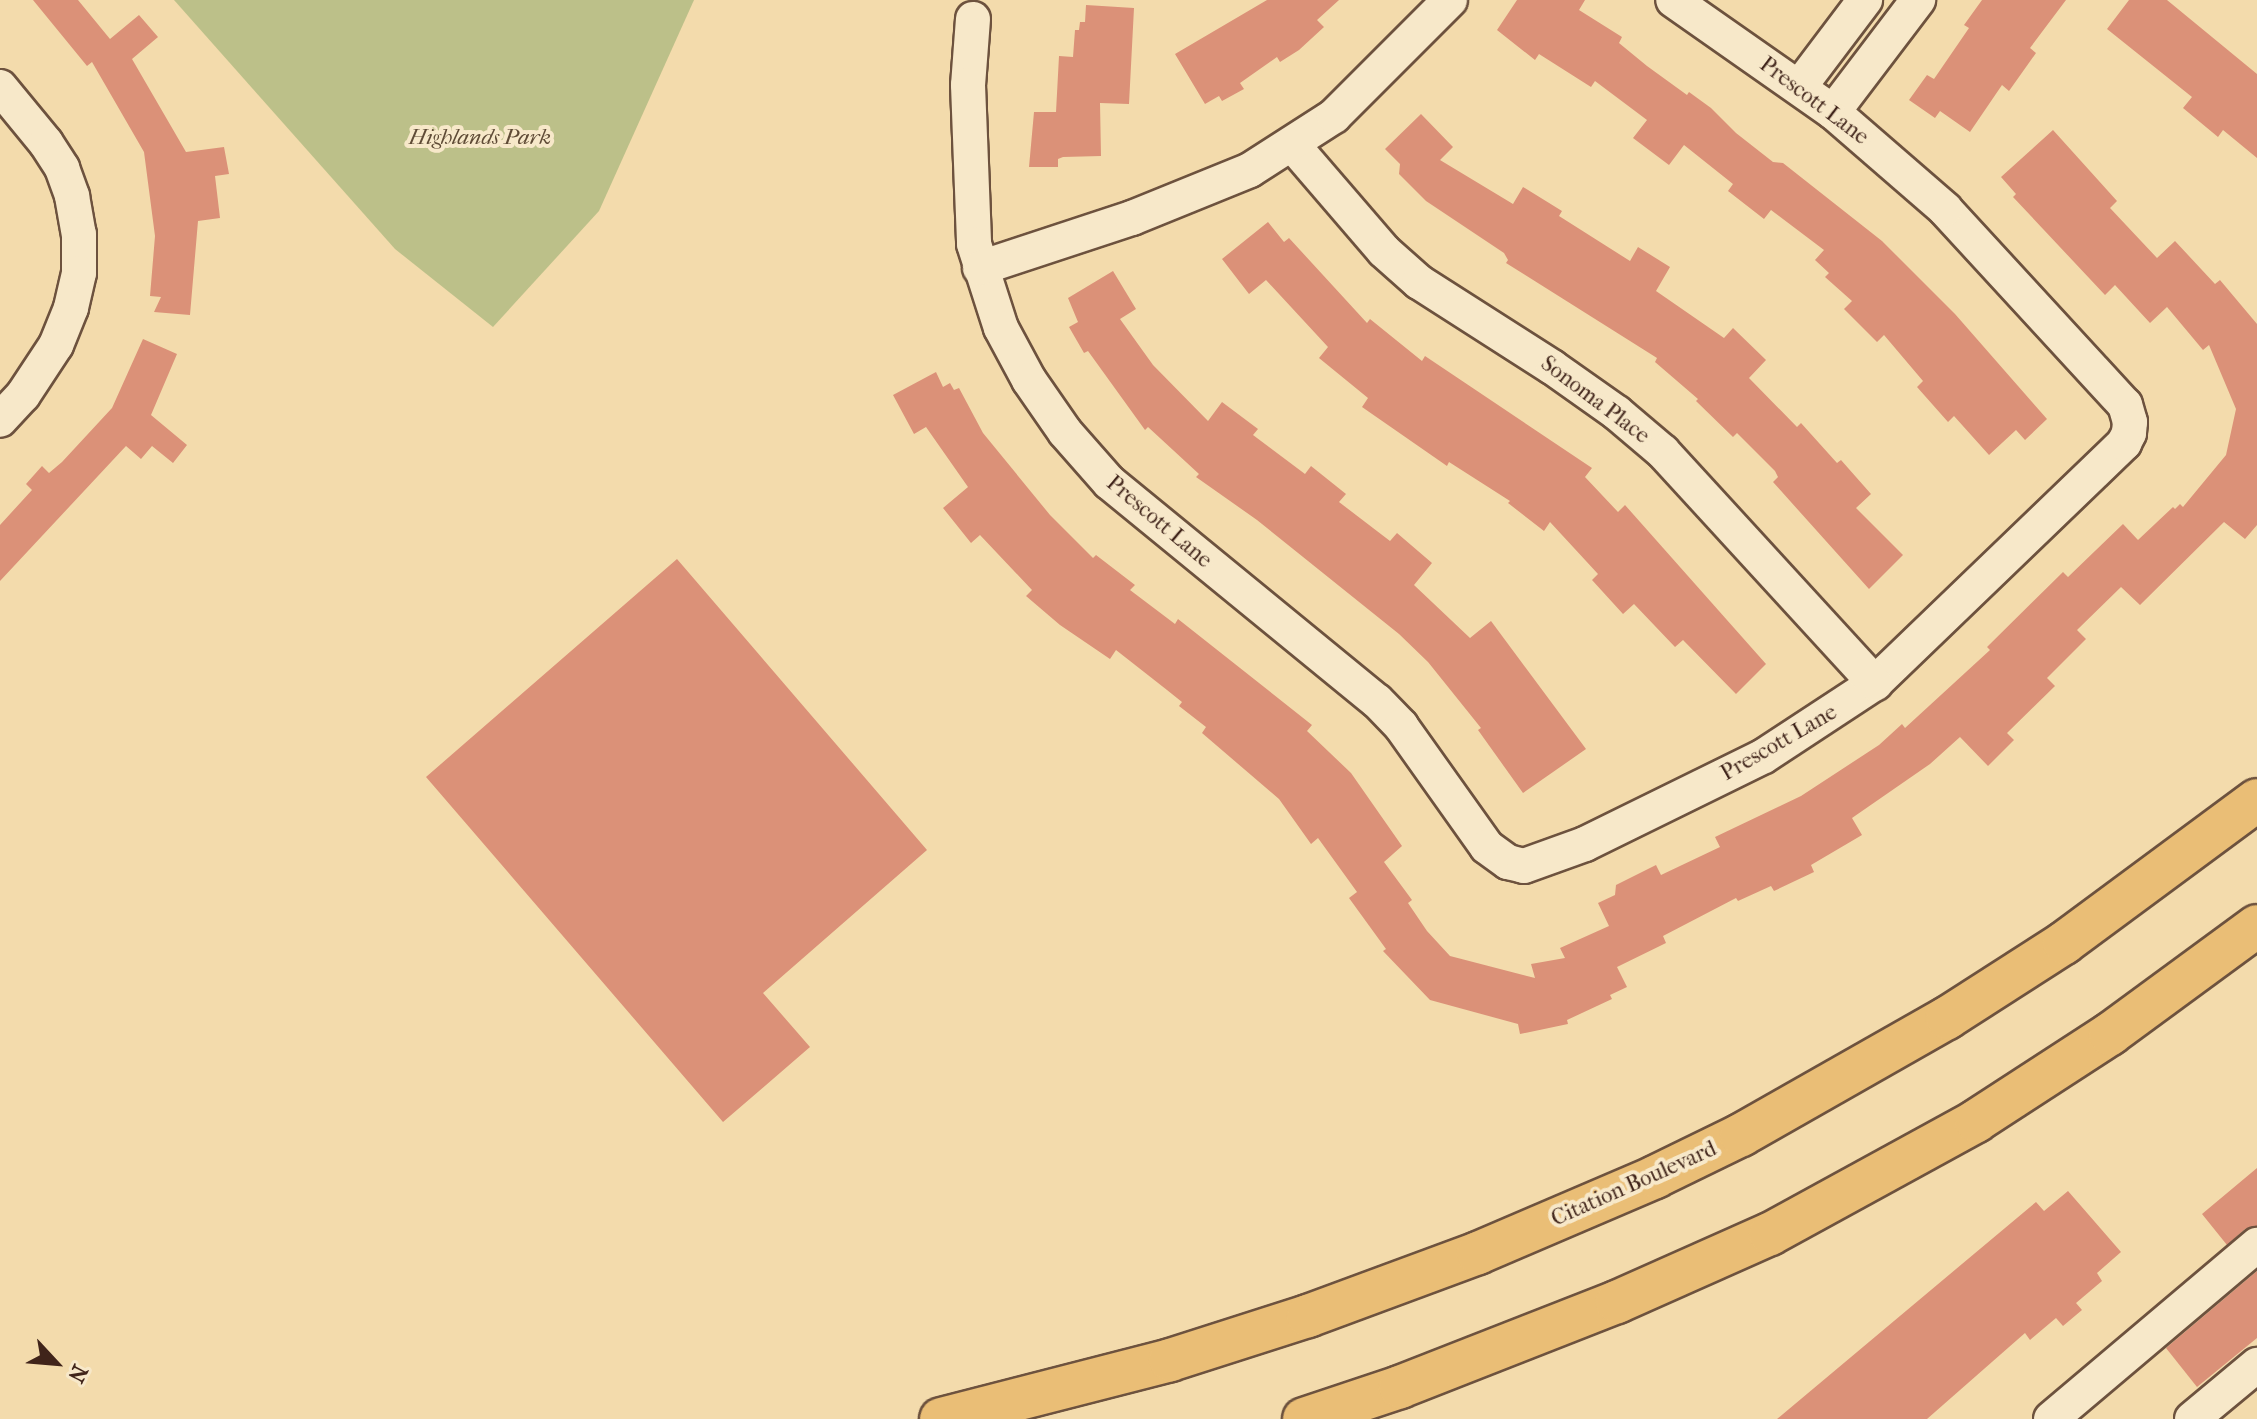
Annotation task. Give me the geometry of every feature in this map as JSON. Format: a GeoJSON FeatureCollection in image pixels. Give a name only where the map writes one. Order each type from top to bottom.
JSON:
{"type":"FeatureCollection","features":[{"type":"Feature","properties":{"kind":"main road","name":"Citation Boulevard"},"geometry":{"type":"LineString","coordinates":[[941,1419],[1170,1360],[1308,1316],[1478,1253],[1655,1177],[1741,1135],[1947,1018],[2064,943],[2257,800]]}},
{"type":"Feature","properties":{"kind":"main road"},"geometry":{"type":"LineString","coordinates":[[1304,1419],[1400,1387],[1602,1308],[1784,1227],[1976,1121],[2110,1034],[2257,926]]}},
{"type":"Feature","properties":{"kind":"street"},"geometry":{"type":"LineString","coordinates":[[980,268],[1192,196],[1250,170],[1334,116],[1450,0]]}},
{"type":"Feature","properties":{"kind":"street","name":"Prescott Lane"},"geometry":{"type":"LineString","coordinates":[[973,19],[968,85],[974,244],[1001,328],[1029,380],[1065,432],[1100,472],[1143,513],[1377,701],[1401,726],[1487,847],[1508,862],[1535,865],[1737,770],[1798,737],[1875,683],[2124,443],[2130,422],[2125,405],[1945,209],[1800,86],[1673,0]]}},
{"type":"Feature","properties":{"kind":"street"},"geometry":{"type":"LineString","coordinates":[[1800,86],[1865,0]]}},
{"type":"Feature","properties":{"kind":"street"},"geometry":{"type":"LineString","coordinates":[[1833,112],[1918,0]]}},
{"type":"Feature","properties":{"kind":"street"},"geometry":{"type":"LineString","coordinates":[[0,87],[46,143],[62,168],[72,196],[79,234],[79,273],[71,308],[56,345],[23,395],[0,420]]}},
{"type":"Feature","properties":{"kind":"street","name":"Sonoma Place"},"geometry":{"type":"LineString","coordinates":[[1292,144],[1384,251],[1419,282],[1563,374],[1663,452],[1875,683]]}},
{"type":"Feature","properties":{"kind":"street"},"geometry":{"type":"LineString","coordinates":[[2051,1419],[2257,1245]]}},
{"type":"Feature","properties":{"kind":"street"},"geometry":{"type":"LineString","coordinates":[[2192,1419],[2257,1365]]}},
{"type":"Feature","properties":{"kind":"green space","name":"Highlands Park"},"geometry":{"type":"Polygon","coordinates":[[[174,0],[694,0],[599,211],[493,327],[395,249],[174,0]]]}},
{"type":"Feature","properties":{"kind":"building"},"geometry":{"type":"Polygon","coordinates":[[[33,0],[78,0],[110,39],[139,15],[158,37],[132,59],[186,152],[224,147],[229,174],[215,176],[220,218],[198,221],[190,315],[154,312],[161,297],[150,296],[155,236],[144,152],[92,62],[87,66],[33,0]]]}},
{"type":"Feature","properties":{"kind":"building"},"geometry":{"type":"Polygon","coordinates":[[[1267,0],[1339,0],[1317,20],[1324,27],[1299,50],[1280,62],[1277,57],[1240,83],[1244,89],[1222,101],[1219,96],[1205,104],[1175,54],[1267,0]]]}},
{"type":"Feature","properties":{"kind":"building"},"geometry":{"type":"Polygon","coordinates":[[[1517,0],[1585,0],[1579,10],[1622,37],[1619,43],[1647,66],[1711,108],[1736,133],[1773,162],[1783,163],[1882,241],[1955,314],[2047,419],[2025,440],[2016,430],[1989,455],[1954,416],[1948,422],[1917,387],[1923,381],[1884,335],[1877,342],[1844,309],[1852,301],[1825,277],[1829,273],[1815,260],[1824,250],[1771,210],[1764,219],[1728,191],[1733,184],[1684,145],[1669,165],[1633,138],[1647,120],[1595,81],[1591,87],[1539,54],[1535,60],[1497,30],[1517,0]]]}},
{"type":"Feature","properties":{"kind":"building"},"geometry":{"type":"Polygon","coordinates":[[[1982,0],[2066,0],[2030,48],[2036,53],[2009,91],[2002,85],[1970,132],[1940,111],[1935,118],[1909,100],[1927,75],[1934,79],[1969,28],[1964,25],[1982,0]]]}},
{"type":"Feature","properties":{"kind":"building"},"geometry":{"type":"Polygon","coordinates":[[[2129,0],[2167,0],[2257,74],[2257,158],[2223,130],[2218,137],[2183,108],[2192,97],[2107,29],[2129,0]]]}},
{"type":"Feature","properties":{"kind":"building"},"geometry":{"type":"Polygon","coordinates":[[[1086,5],[1134,8],[1129,104],[1100,103],[1101,156],[1063,157],[1058,159],[1058,167],[1029,167],[1034,112],[1056,112],[1059,56],[1073,57],[1075,30],[1079,30],[1080,22],[1085,22],[1086,5]]]}},
{"type":"Feature","properties":{"kind":"building"},"geometry":{"type":"Polygon","coordinates":[[[1421,114],[1453,147],[1440,160],[1513,204],[1523,187],[1562,211],[1559,216],[1630,261],[1638,247],[1670,267],[1656,291],[1724,338],[1733,328],[1766,360],[1749,378],[1797,427],[1801,423],[1837,463],[1841,460],[1871,494],[1856,508],[1903,555],[1869,589],[1773,482],[1778,477],[1775,471],[1737,433],[1733,437],[1696,401],[1698,399],[1655,362],[1657,358],[1506,263],[1508,260],[1504,253],[1426,201],[1399,174],[1400,164],[1385,149],[1421,114]]]}},
{"type":"Feature","properties":{"kind":"building"},"geometry":{"type":"Polygon","coordinates":[[[2053,130],[2117,201],[2110,208],[2157,258],[2175,241],[2215,284],[2220,280],[2257,324],[2257,525],[2245,539],[2224,522],[2140,605],[2121,587],[2077,630],[2086,639],[2047,678],[2055,686],[2007,733],[2014,740],[1988,766],[1960,737],[1930,764],[1852,818],[1862,835],[1811,865],[1814,872],[1774,891],[1771,886],[1738,901],[1736,898],[1663,936],[1666,943],[1617,967],[1627,987],[1610,995],[1612,999],[1567,1020],[1568,1024],[1520,1034],[1518,1024],[1430,1000],[1383,951],[1386,949],[1349,898],[1357,892],[1318,838],[1311,844],[1279,799],[1202,733],[1206,727],[1179,706],[1182,702],[1116,650],[1110,659],[1060,625],[1026,596],[1032,590],[980,535],[971,543],[943,508],[968,487],[926,427],[914,434],[893,395],[936,372],[943,387],[950,383],[954,390],[959,388],[983,433],[1050,515],[1093,558],[1096,555],[1135,585],[1130,590],[1175,624],[1178,619],[1312,725],[1307,731],[1351,773],[1402,846],[1384,862],[1412,900],[1408,903],[1427,931],[1450,956],[1535,978],[1531,964],[1565,958],[1560,948],[1609,926],[1598,903],[1615,895],[1616,885],[1656,865],[1661,875],[1720,847],[1715,837],[1801,796],[1879,745],[1902,724],[1905,728],[1990,650],[1987,647],[2063,572],[2068,577],[2123,524],[2138,540],[2173,507],[2175,509],[2180,504],[2183,507],[2226,455],[2236,409],[2209,345],[2203,350],[2167,307],[2150,323],[2115,285],[2105,295],[2013,197],[2016,194],[2001,177],[2053,130]]]}},
{"type":"Feature","properties":{"kind":"building"},"geometry":{"type":"Polygon","coordinates":[[[1268,222],[1284,242],[1289,238],[1367,323],[1370,319],[1422,361],[1425,356],[1592,468],[1585,477],[1618,512],[1625,505],[1766,664],[1736,694],[1683,640],[1675,647],[1634,604],[1623,614],[1592,580],[1598,574],[1550,522],[1544,531],[1508,503],[1510,501],[1449,462],[1447,466],[1362,407],[1368,398],[1319,358],[1328,347],[1266,280],[1249,294],[1222,259],[1268,222]]]}},
{"type":"Feature","properties":{"kind":"building"},"geometry":{"type":"Polygon","coordinates":[[[1113,271],[1136,309],[1120,319],[1153,365],[1208,421],[1222,402],[1258,429],[1253,435],[1305,474],[1311,466],[1346,494],[1339,502],[1390,541],[1397,533],[1432,563],[1414,585],[1470,638],[1491,621],[1586,749],[1523,793],[1478,730],[1481,728],[1428,662],[1399,634],[1257,520],[1196,477],[1199,474],[1148,427],[1145,430],[1088,351],[1084,353],[1069,327],[1078,322],[1068,298],[1113,271]]]}},
{"type":"Feature","properties":{"kind":"building"},"geometry":{"type":"Polygon","coordinates":[[[143,339],[177,354],[151,415],[187,445],[173,463],[152,446],[141,459],[126,446],[0,581],[0,525],[32,490],[26,484],[42,466],[49,473],[112,408],[143,339]]]}},
{"type":"Feature","properties":{"kind":"building"},"geometry":{"type":"Polygon","coordinates":[[[677,559],[927,850],[763,993],[810,1047],[723,1122],[426,777],[677,559]]]}},
{"type":"Feature","properties":{"kind":"building"},"geometry":{"type":"Polygon","coordinates":[[[2257,1168],[2257,1226],[2245,1229],[2227,1245],[2202,1214],[2257,1168]]]}},
{"type":"Feature","properties":{"kind":"building"},"geometry":{"type":"Polygon","coordinates":[[[2068,1191],[2121,1252],[2097,1273],[2102,1281],[2076,1303],[2082,1310],[2063,1326],[2056,1318],[2030,1340],[2025,1333],[1927,1419],[1777,1419],[2036,1202],[2044,1211],[2068,1191]]]}},
{"type":"Feature","properties":{"kind":"building"},"geometry":{"type":"Polygon","coordinates":[[[2257,1271],[2257,1338],[2197,1387],[2166,1348],[2257,1271]]]}}]}
